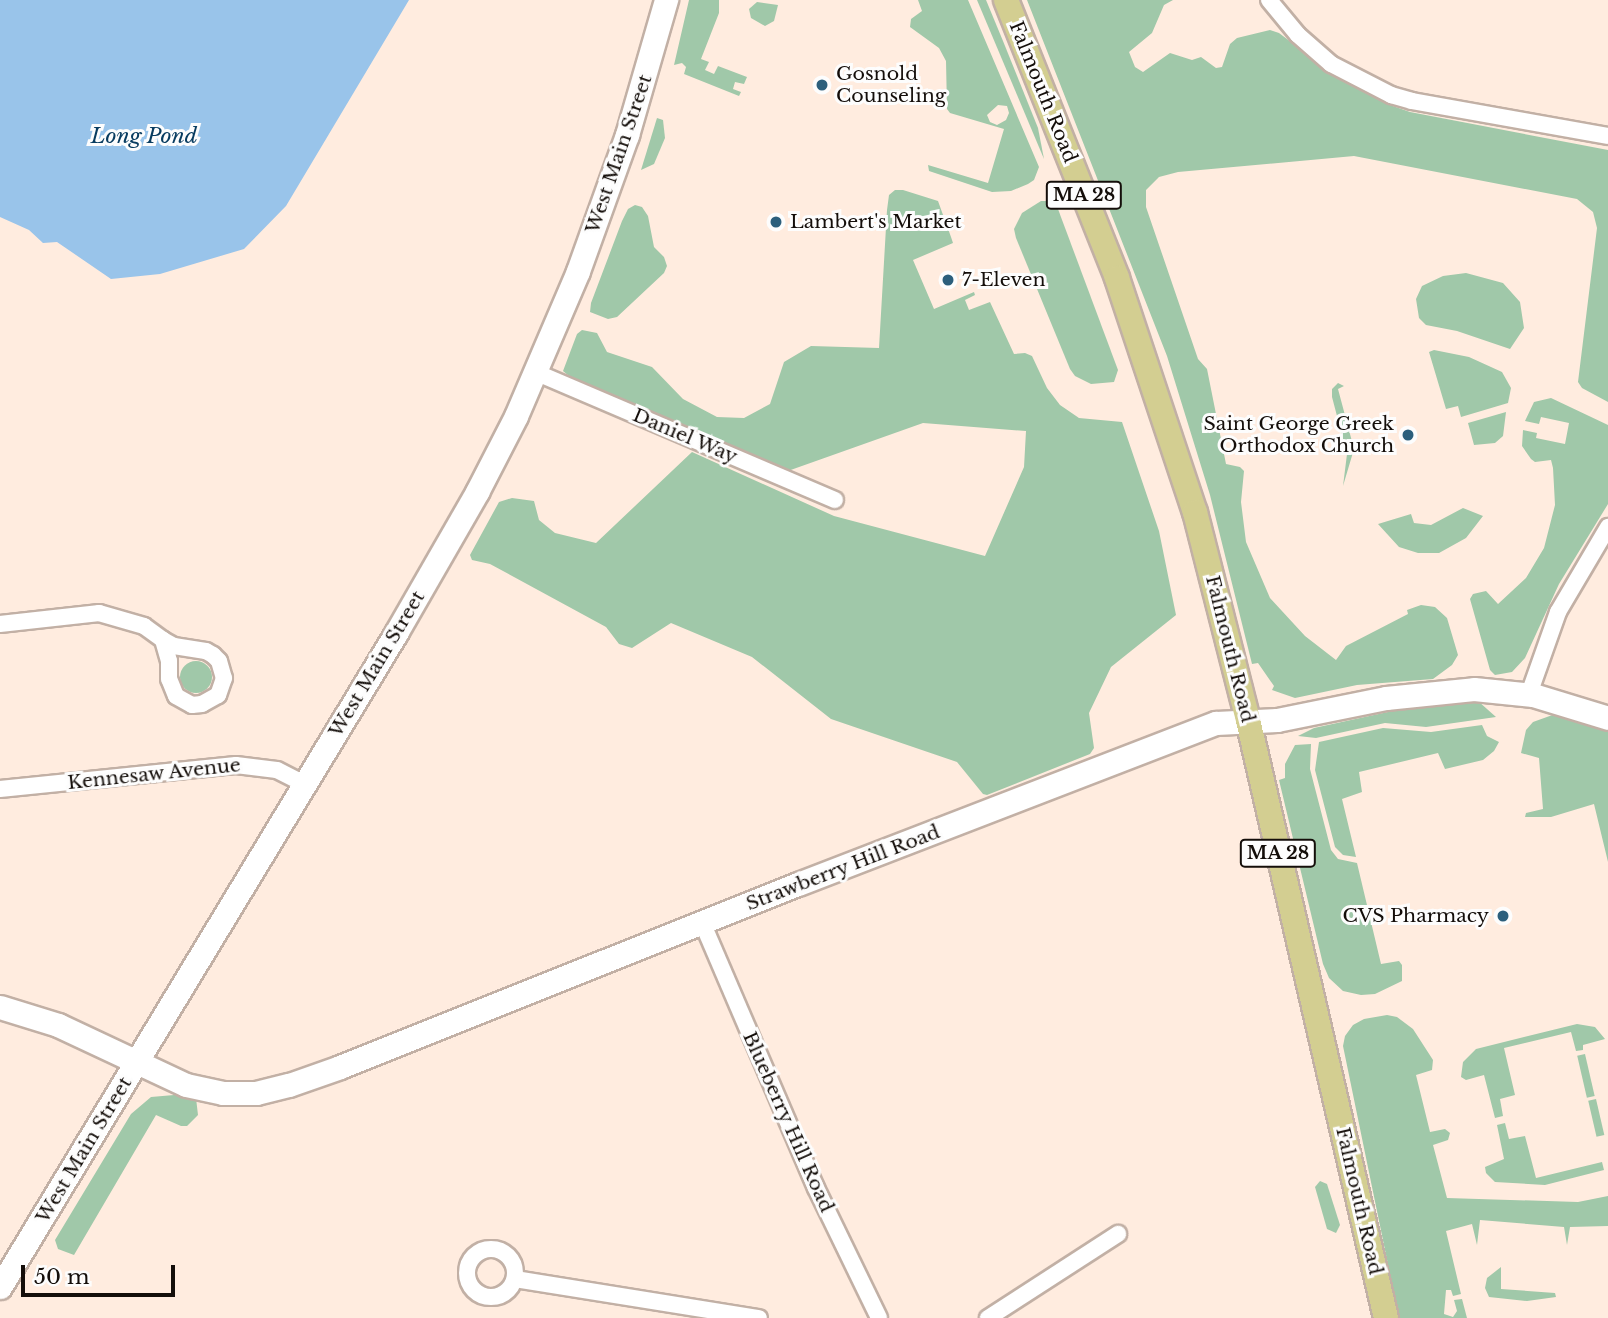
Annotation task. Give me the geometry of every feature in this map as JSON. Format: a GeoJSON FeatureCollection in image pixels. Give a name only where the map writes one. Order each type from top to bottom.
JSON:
{"type":"FeatureCollection","features":[{"type":"Feature","properties":{"kind":"main road","name":"West Main Street"},"geometry":{"type":"LineString","coordinates":[[0,1287],[462,520],[535,372],[613,179],[666,0]]}},
{"type":"Feature","properties":{"kind":"main road","name":"Falmouth Road"},"geometry":{"type":"LineString","coordinates":[[1006,0],[1117,278],[1195,512],[1248,720],[1386,1318]]}},
{"type":"Feature","properties":{"kind":"main road","name":"Strawberry Hill Road"},"geometry":{"type":"LineString","coordinates":[[0,1007],[58,1025],[137,1063],[205,1091],[256,1093],[289,1085],[1216,723],[1277,720],[1432,691],[1474,689],[1529,694],[1608,718]]}},
{"type":"Feature","properties":{"kind":"street"},"geometry":{"type":"LineString","coordinates":[[1269,0],[1298,34],[1331,64],[1391,94],[1412,101],[1608,136]]}},
{"type":"Feature","properties":{"kind":"street","name":"Daniel Way"},"geometry":{"type":"LineString","coordinates":[[535,372],[835,500]]}},
{"type":"Feature","properties":{"kind":"street"},"geometry":{"type":"LineString","coordinates":[[1529,694],[1558,612],[1608,527]]}},
{"type":"Feature","properties":{"kind":"street"},"geometry":{"type":"LineString","coordinates":[[0,624],[99,613],[144,626],[174,646],[206,651],[213,655],[219,662],[224,678],[218,695],[202,705],[192,705],[176,696],[169,679],[169,661],[163,640]]}},
{"type":"Feature","properties":{"kind":"street","name":"Kennesaw Avenue"},"geometry":{"type":"LineString","coordinates":[[0,789],[244,764],[277,770],[304,785]]}},
{"type":"Feature","properties":{"kind":"street","name":"Blueberry Hill Road"},"geometry":{"type":"LineString","coordinates":[[702,922],[816,1188],[879,1318]]}},
{"type":"Feature","properties":{"kind":"street"},"geometry":{"type":"LineString","coordinates":[[988,1318],[1118,1234]]}},
{"type":"Feature","properties":{"kind":"street"},"geometry":{"type":"LineString","coordinates":[[515,1279],[759,1318]]}},
{"type":"Feature","properties":{"kind":"green space"},"geometry":{"type":"Polygon","coordinates":[[[689,0],[719,0],[719,13],[701,59],[709,62],[705,70],[714,74],[718,66],[747,77],[744,84],[735,82],[733,89],[741,92],[739,96],[684,74],[686,67],[682,63],[674,65],[689,0]]]}},
{"type":"Feature","properties":{"kind":"green space"},"geometry":{"type":"Polygon","coordinates":[[[918,0],[968,0],[1039,167],[1034,180],[1028,184],[1011,191],[992,192],[929,171],[928,165],[988,183],[1004,129],[950,113],[947,109],[946,61],[939,48],[910,27],[911,19],[922,11],[918,0]],[[998,105],[987,115],[990,122],[997,125],[1006,120],[1009,113],[1007,106],[998,105]]]}},
{"type":"Feature","properties":{"kind":"green space"},"geometry":{"type":"Polygon","coordinates":[[[977,0],[986,0],[1038,128],[1044,159],[977,0]]]}},
{"type":"Feature","properties":{"kind":"green space"},"geometry":{"type":"Polygon","coordinates":[[[1027,0],[1173,0],[1164,5],[1152,33],[1129,52],[1135,67],[1143,72],[1170,53],[1192,60],[1201,57],[1216,68],[1222,67],[1230,44],[1237,38],[1270,30],[1279,33],[1343,81],[1387,104],[1410,112],[1608,150],[1608,402],[1582,388],[1578,382],[1597,228],[1593,212],[1577,199],[1354,156],[1178,172],[1159,177],[1146,190],[1146,207],[1198,359],[1207,369],[1226,464],[1240,467],[1244,471],[1241,502],[1246,542],[1270,598],[1305,636],[1336,660],[1346,646],[1408,614],[1407,610],[1421,605],[1435,607],[1447,618],[1458,655],[1452,665],[1433,679],[1357,685],[1295,698],[1272,690],[1274,686],[1258,663],[1252,664],[1210,495],[1167,356],[1027,0]]]}},
{"type":"Feature","properties":{"kind":"green space"},"geometry":{"type":"Polygon","coordinates":[[[757,2],[778,5],[774,21],[765,26],[751,18],[749,9],[757,2]]]}},
{"type":"Feature","properties":{"kind":"green space"},"geometry":{"type":"Polygon","coordinates":[[[657,118],[663,120],[665,138],[654,164],[641,170],[657,118]]]}},
{"type":"Feature","properties":{"kind":"green space"},"geometry":{"type":"Polygon","coordinates":[[[895,190],[938,201],[953,243],[913,260],[934,309],[974,292],[975,295],[965,300],[969,310],[990,302],[1014,354],[1025,353],[1032,356],[1047,388],[1060,405],[1079,418],[1122,422],[1159,531],[1176,615],[1111,667],[1089,713],[1094,748],[1090,754],[987,795],[983,794],[957,762],[831,719],[752,657],[671,623],[632,648],[619,644],[606,627],[490,564],[472,560],[470,555],[499,502],[512,498],[534,501],[539,520],[555,533],[596,543],[692,452],[834,516],[985,556],[1024,467],[1026,431],[923,423],[785,472],[575,381],[563,371],[577,334],[582,330],[597,333],[607,352],[652,367],[683,399],[717,417],[744,418],[770,404],[784,362],[811,346],[879,348],[887,210],[889,195],[895,190]]]}},
{"type":"Feature","properties":{"kind":"green space"},"geometry":{"type":"Polygon","coordinates":[[[1041,201],[1055,201],[1118,370],[1114,382],[1091,384],[1075,376],[1070,369],[1016,238],[1014,229],[1022,213],[1041,201]]]}},
{"type":"Feature","properties":{"kind":"green space"},"geometry":{"type":"Polygon","coordinates":[[[635,205],[642,207],[648,216],[654,247],[664,257],[667,266],[664,273],[617,317],[608,319],[590,312],[591,303],[622,221],[628,209],[635,205]]]}},
{"type":"Feature","properties":{"kind":"green space"},"geometry":{"type":"Polygon","coordinates":[[[1466,273],[1503,283],[1520,302],[1524,328],[1510,349],[1457,331],[1426,325],[1419,318],[1416,299],[1422,286],[1443,276],[1466,273]]]}},
{"type":"Feature","properties":{"kind":"green space"},"geometry":{"type":"Polygon","coordinates":[[[1434,350],[1469,357],[1502,372],[1511,388],[1508,403],[1461,417],[1458,406],[1446,409],[1429,352],[1434,350]]]}},
{"type":"Feature","properties":{"kind":"green space"},"geometry":{"type":"Polygon","coordinates":[[[1338,383],[1344,386],[1338,389],[1354,449],[1343,486],[1347,454],[1332,397],[1332,389],[1338,383]]]}},
{"type":"Feature","properties":{"kind":"green space"},"geometry":{"type":"Polygon","coordinates":[[[1551,398],[1608,425],[1608,504],[1559,584],[1525,658],[1512,672],[1495,675],[1490,670],[1470,599],[1473,594],[1486,591],[1498,604],[1526,578],[1544,548],[1555,505],[1553,468],[1551,460],[1535,462],[1522,446],[1523,430],[1537,433],[1536,438],[1565,444],[1569,423],[1541,417],[1539,424],[1525,421],[1534,402],[1551,398]]]}},
{"type":"Feature","properties":{"kind":"green space"},"geometry":{"type":"Polygon","coordinates":[[[1506,412],[1503,436],[1495,443],[1474,445],[1468,423],[1506,412]]]}},
{"type":"Feature","properties":{"kind":"green space"},"geometry":{"type":"Polygon","coordinates":[[[1463,508],[1483,516],[1466,538],[1439,553],[1418,553],[1399,547],[1378,524],[1411,514],[1414,523],[1431,525],[1463,508]]]}},
{"type":"Feature","properties":{"kind":"green space"},"geometry":{"type":"Polygon","coordinates":[[[196,661],[207,666],[212,677],[207,688],[196,693],[185,688],[180,677],[185,666],[196,661]]]}},
{"type":"Feature","properties":{"kind":"green space"},"geometry":{"type":"Polygon","coordinates":[[[1478,701],[1496,717],[1426,727],[1385,723],[1316,738],[1298,736],[1314,728],[1434,702],[1478,701]]]}},
{"type":"Feature","properties":{"kind":"green space"},"geometry":{"type":"Polygon","coordinates":[[[1558,713],[1608,729],[1608,862],[1594,804],[1551,817],[1525,817],[1526,813],[1543,809],[1539,758],[1521,753],[1526,730],[1533,722],[1558,713]]]}},
{"type":"Feature","properties":{"kind":"green space"},"geometry":{"type":"Polygon","coordinates":[[[1482,725],[1487,736],[1499,742],[1494,751],[1483,760],[1445,769],[1438,753],[1359,772],[1362,792],[1342,799],[1356,857],[1343,855],[1335,847],[1315,770],[1319,742],[1383,728],[1431,732],[1482,725]]]}},
{"type":"Feature","properties":{"kind":"green space"},"geometry":{"type":"Polygon","coordinates":[[[1311,744],[1310,769],[1331,850],[1338,859],[1357,863],[1381,964],[1399,961],[1402,965],[1402,981],[1375,994],[1361,995],[1343,991],[1329,978],[1323,964],[1279,780],[1285,778],[1285,764],[1295,745],[1311,744]]]}},
{"type":"Feature","properties":{"kind":"green space"},"geometry":{"type":"Polygon","coordinates":[[[1387,1015],[1397,1017],[1413,1029],[1433,1060],[1432,1070],[1416,1075],[1430,1132],[1445,1129],[1450,1133],[1448,1140],[1433,1145],[1447,1198],[1578,1202],[1608,1196],[1608,1226],[1570,1227],[1567,1245],[1564,1227],[1480,1220],[1477,1245],[1472,1224],[1446,1231],[1461,1294],[1453,1296],[1451,1290],[1446,1290],[1444,1314],[1453,1317],[1457,1311],[1454,1300],[1462,1299],[1467,1318],[1399,1318],[1343,1046],[1345,1036],[1353,1025],[1364,1019],[1387,1015]]]}},
{"type":"Feature","properties":{"kind":"green space"},"geometry":{"type":"Polygon","coordinates":[[[1577,1024],[1595,1027],[1605,1039],[1583,1045],[1583,1050],[1576,1051],[1571,1032],[1504,1048],[1515,1095],[1500,1099],[1503,1116],[1495,1118],[1484,1075],[1466,1080],[1461,1077],[1463,1062],[1476,1049],[1577,1024]]]}},
{"type":"Feature","properties":{"kind":"green space"},"geometry":{"type":"Polygon","coordinates":[[[1585,1054],[1595,1096],[1587,1098],[1577,1056],[1585,1054]]]}},
{"type":"Feature","properties":{"kind":"green space"},"geometry":{"type":"Polygon","coordinates":[[[173,1088],[196,1098],[198,1115],[187,1126],[181,1126],[156,1115],[74,1255],[58,1249],[55,1240],[131,1114],[151,1097],[174,1095],[173,1088]]]}},
{"type":"Feature","properties":{"kind":"green space"},"geometry":{"type":"Polygon","coordinates":[[[1596,1099],[1604,1135],[1597,1137],[1588,1101],[1596,1099]]]}},
{"type":"Feature","properties":{"kind":"green space"},"geometry":{"type":"Polygon","coordinates":[[[1505,1123],[1509,1139],[1525,1136],[1536,1178],[1602,1162],[1604,1170],[1545,1185],[1495,1182],[1486,1173],[1485,1167],[1504,1159],[1497,1125],[1505,1123]]]}},
{"type":"Feature","properties":{"kind":"green space"},"geometry":{"type":"Polygon","coordinates":[[[1320,1181],[1327,1184],[1340,1225],[1336,1233],[1327,1229],[1315,1187],[1320,1181]]]}},
{"type":"Feature","properties":{"kind":"green space"},"geometry":{"type":"Polygon","coordinates":[[[1501,1267],[1501,1289],[1555,1293],[1556,1297],[1527,1301],[1489,1297],[1485,1288],[1487,1278],[1501,1267]]]}},
{"type":"Feature","properties":{"kind":"water","name":"Long Pond"},"geometry":{"type":"Polygon","coordinates":[[[0,0],[409,0],[286,206],[244,249],[160,274],[111,279],[57,242],[43,243],[29,230],[0,217],[0,0]]]}},
{"type":"Feature","properties":{"kind":"place","name":"Gosnold Counseling"},"geometry":{"type":"Point","coordinates":[822,85]}},
{"type":"Feature","properties":{"kind":"place","name":"Lambert's Market"},"geometry":{"type":"Point","coordinates":[776,222]}},
{"type":"Feature","properties":{"kind":"place","name":"7-Eleven"},"geometry":{"type":"Point","coordinates":[948,280]}},
{"type":"Feature","properties":{"kind":"place","name":"Saint George Greek Orthodox Church"},"geometry":{"type":"Point","coordinates":[1408,435]}},
{"type":"Feature","properties":{"kind":"place","name":"CVS Pharmacy"},"geometry":{"type":"Point","coordinates":[1503,916]}}]}
